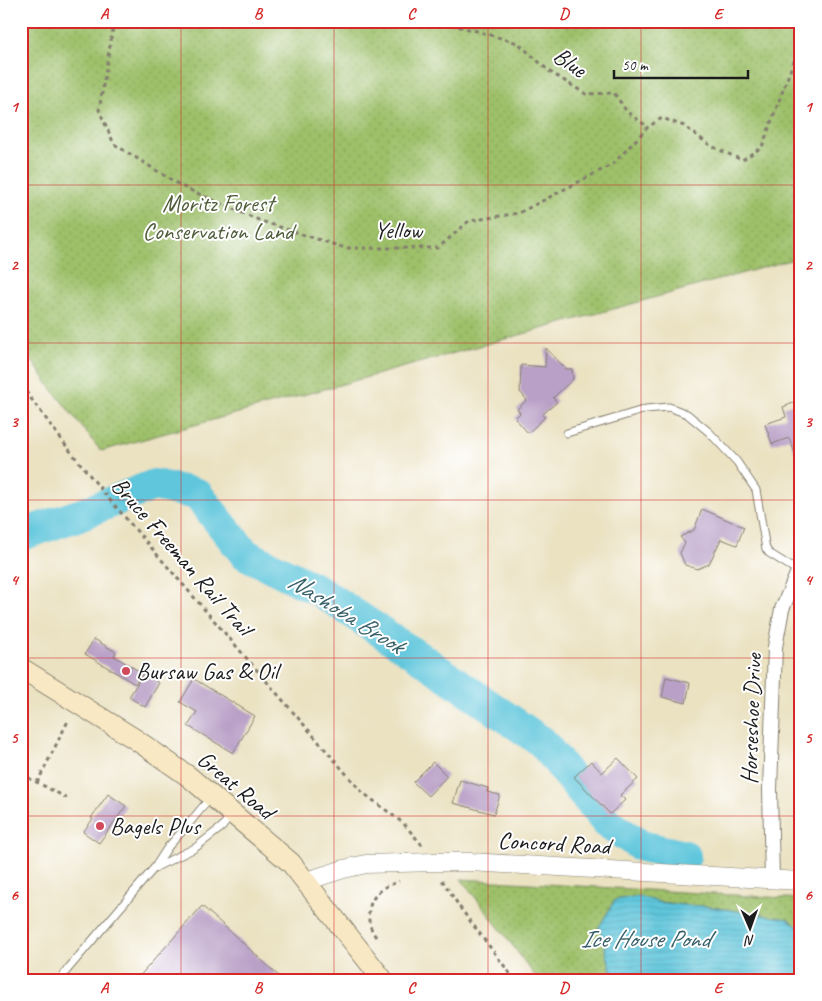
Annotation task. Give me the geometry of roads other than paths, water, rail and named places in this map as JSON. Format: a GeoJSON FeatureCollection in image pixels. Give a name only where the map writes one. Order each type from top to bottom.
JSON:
{"type":"FeatureCollection","features":[{"type":"Feature","properties":{"kind":"main road","name":"Great Road"},"geometry":{"type":"LineString","coordinates":[[21,668],[135,739],[188,776],[291,863],[383,980]]}},
{"type":"Feature","properties":{"kind":"street","name":"Horseshoe Drive"},"geometry":{"type":"LineString","coordinates":[[772,880],[770,789],[775,647],[782,609],[799,568]]}},
{"type":"Feature","properties":{"kind":"street","name":"Concord Road"},"geometry":{"type":"LineString","coordinates":[[306,881],[366,864],[434,862],[801,881]]}},
{"type":"Feature","properties":{"kind":"lane"},"geometry":{"type":"LineString","coordinates":[[567,433],[646,409],[669,407],[687,414],[709,432],[737,462],[756,490],[768,553],[799,568]]}},
{"type":"Feature","properties":{"kind":"lane"},"geometry":{"type":"LineString","coordinates":[[61,980],[67,970],[155,867],[168,847],[212,796]]}},
{"type":"Feature","properties":{"kind":"lane"},"geometry":{"type":"LineString","coordinates":[[155,867],[195,848],[222,827],[232,814]]}},
{"type":"Feature","properties":{"kind":"water","name":"Ice House Pond"},"geometry":{"type":"Polygon","coordinates":[[[638,896],[659,902],[705,906],[788,919],[801,929],[801,980],[614,980],[599,927],[615,900],[638,896]]]}},
{"type":"Feature","properties":{"kind":"waterway","name":"Nashoba Brook"},"geometry":{"type":"LineString","coordinates":[[21,535],[79,515],[154,485],[197,494],[245,554],[318,590],[542,742],[607,823],[641,846],[685,856]]}},
{"type":"Feature","properties":{"kind":"place","name":"Bursaw Gas & Oil"},"geometry":{"type":"Point","coordinates":[126,671]}},
{"type":"Feature","properties":{"kind":"place","name":"Bagels Plus"},"geometry":{"type":"Point","coordinates":[100,826]}},
{"type":"Feature","properties":{"kind":"park label","name":"Moritz Forest Conservation Land"},"geometry":{"type":"Point","coordinates":[218,217]}}]}
